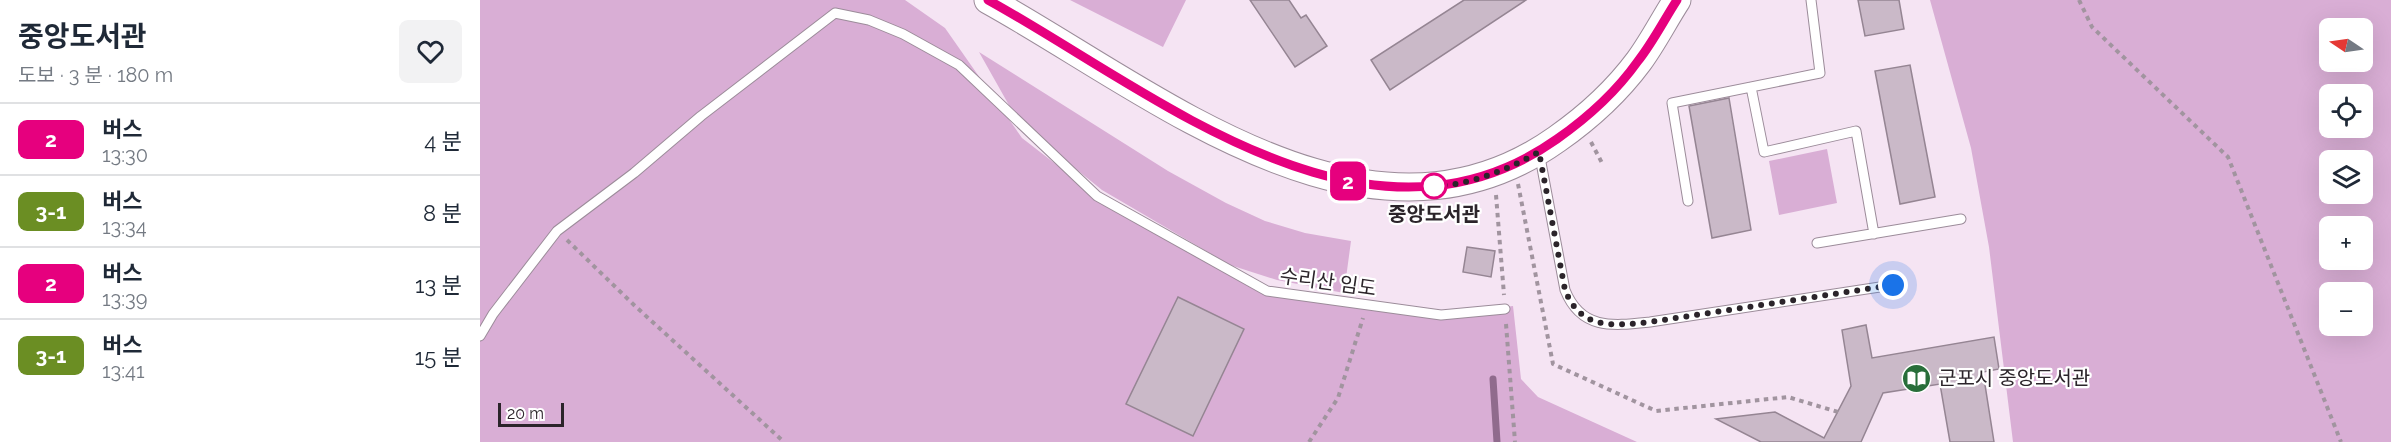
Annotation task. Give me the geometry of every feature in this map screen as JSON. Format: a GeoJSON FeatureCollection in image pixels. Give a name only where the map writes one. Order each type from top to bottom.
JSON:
{"type":"FeatureCollection","features":[{"type":"Feature","properties":{"kind":"street"},"geometry":{"type":"LineString","coordinates":[[988,0],[1077,51],[1170,109],[1255,152],[1334,179],[1405,187],[1435,186],[1476,180],[1514,166],[1539,152],[1581,122],[1610,95],[1638,62],[1677,0]]}},
{"type":"Feature","properties":{"kind":"lane"},"geometry":{"type":"LineString","coordinates":[[1688,201],[1672,103],[1820,73],[1811,0]]}},
{"type":"Feature","properties":{"kind":"lane","name":"수리산 임도"},"geometry":{"type":"LineString","coordinates":[[557,231],[634,173],[700,116],[835,13],[869,20],[903,34],[959,65],[1097,196],[1267,291],[1441,315],[1505,309]]}},
{"type":"Feature","properties":{"kind":"lane"},"geometry":{"type":"LineString","coordinates":[[1751,87],[1764,152],[1856,131],[1874,234]]}},
{"type":"Feature","properties":{"kind":"lane"},"geometry":{"type":"LineString","coordinates":[[1539,152],[1565,290],[1575,310],[1591,321],[1619,325],[1650,322],[1893,285]]}},
{"type":"Feature","properties":{"kind":"lane"},"geometry":{"type":"LineString","coordinates":[[1817,243],[1961,219]]}},
{"type":"Feature","properties":{"kind":"lane"},"geometry":{"type":"LineString","coordinates":[[480,336],[493,314],[557,231]]}},
{"type":"Feature","properties":{"kind":"path"},"geometry":{"type":"LineString","coordinates":[[2079,0],[2092,27],[2228,157],[2341,442]]}},
{"type":"Feature","properties":{"kind":"path"},"geometry":{"type":"LineString","coordinates":[[1514,166],[1553,364],[1656,411],[1788,397],[1838,412]]}},
{"type":"Feature","properties":{"kind":"path"},"geometry":{"type":"LineString","coordinates":[[557,231],[784,442]]}},
{"type":"Feature","properties":{"kind":"path"},"geometry":{"type":"LineString","coordinates":[[1309,442],[1338,398],[1367,306]]}},
{"type":"Feature","properties":{"kind":"shaded area"},"geometry":{"type":"Polygon","coordinates":[[[480,0],[905,0],[945,28],[1022,138],[1097,196],[1267,291],[1441,315],[1513,306],[1521,379],[1538,397],[1637,442],[480,442],[480,0]]]}},
{"type":"Feature","properties":{"kind":"shaded area"},"geometry":{"type":"Polygon","coordinates":[[[1070,0],[1186,0],[1163,47],[1070,0]]]}},
{"type":"Feature","properties":{"kind":"shaded area"},"geometry":{"type":"Polygon","coordinates":[[[1930,0],[2391,0],[2391,442],[2013,442],[1989,247],[1971,148],[1930,0]]]}},
{"type":"Feature","properties":{"kind":"shaded area"},"geometry":{"type":"Polygon","coordinates":[[[979,52],[1168,171],[1226,203],[1265,221],[1305,233],[1351,241],[1344,293],[1277,280],[1230,265],[1102,190],[1055,152],[1010,107],[979,52]]]}},
{"type":"Feature","properties":{"kind":"shaded area"},"geometry":{"type":"Polygon","coordinates":[[[1827,149],[1837,203],[1779,215],[1769,161],[1827,149]]]}},
{"type":"Feature","properties":{"kind":"building"},"geometry":{"type":"Polygon","coordinates":[[[1250,0],[1289,0],[1301,18],[1306,15],[1327,46],[1295,67],[1250,0]]]}},
{"type":"Feature","properties":{"kind":"building"},"geometry":{"type":"Polygon","coordinates":[[[1464,0],[1526,0],[1390,90],[1371,60],[1464,0]]]}},
{"type":"Feature","properties":{"kind":"building"},"geometry":{"type":"Polygon","coordinates":[[[1858,0],[1899,0],[1904,29],[1865,36],[1858,0]]]}},
{"type":"Feature","properties":{"kind":"building"},"geometry":{"type":"Polygon","coordinates":[[[1910,65],[1935,197],[1900,204],[1875,71],[1910,65]]]}},
{"type":"Feature","properties":{"kind":"building"},"geometry":{"type":"Polygon","coordinates":[[[1729,98],[1751,230],[1712,238],[1689,106],[1729,98]]]}},
{"type":"Feature","properties":{"kind":"building"},"geometry":{"type":"Polygon","coordinates":[[[1467,247],[1495,251],[1491,277],[1463,272],[1467,247]]]}},
{"type":"Feature","properties":{"kind":"building"},"geometry":{"type":"Polygon","coordinates":[[[1178,297],[1244,329],[1193,436],[1126,404],[1178,297]]]}},
{"type":"Feature","properties":{"kind":"building","name":"군포시 중앙도서관"},"geometry":{"type":"Polygon","coordinates":[[[1866,325],[1872,358],[1994,337],[1999,369],[1983,372],[1994,442],[1950,442],[1940,384],[1883,393],[1861,442],[1761,442],[1716,419],[1775,412],[1824,438],[1851,386],[1842,330],[1866,325]]]}},
{"type":"Feature","properties":{"kind":"waterway"},"geometry":{"type":"LineString","coordinates":[[1493,379],[1497,442]]}},
{"type":"Feature","properties":{"kind":"bus line","name":"2"},"geometry":{"type":"LineString","coordinates":[[988,0],[1077,51],[1170,109],[1255,152],[1334,179],[1405,187],[1435,186],[1476,180],[1514,166],[1539,152],[1581,122],[1610,95],[1638,62],[1677,0]]}},
{"type":"Feature","properties":{"kind":"place","name":"중앙도서관"},"geometry":{"type":"Point","coordinates":[1434,186]}},
{"type":"Feature","properties":{"kind":"place","name":"군포시 중앙도서관"},"geometry":{"type":"Point","coordinates":[1917,378]}},
{"type":"Feature","properties":{"kind":"route"},"geometry":{"type":"LineString","coordinates":[[1434,186],[1476,180],[1514,166],[1539,152],[1565,290],[1575,310],[1591,321],[1619,325],[1650,322],[1893,285]]}}]}
